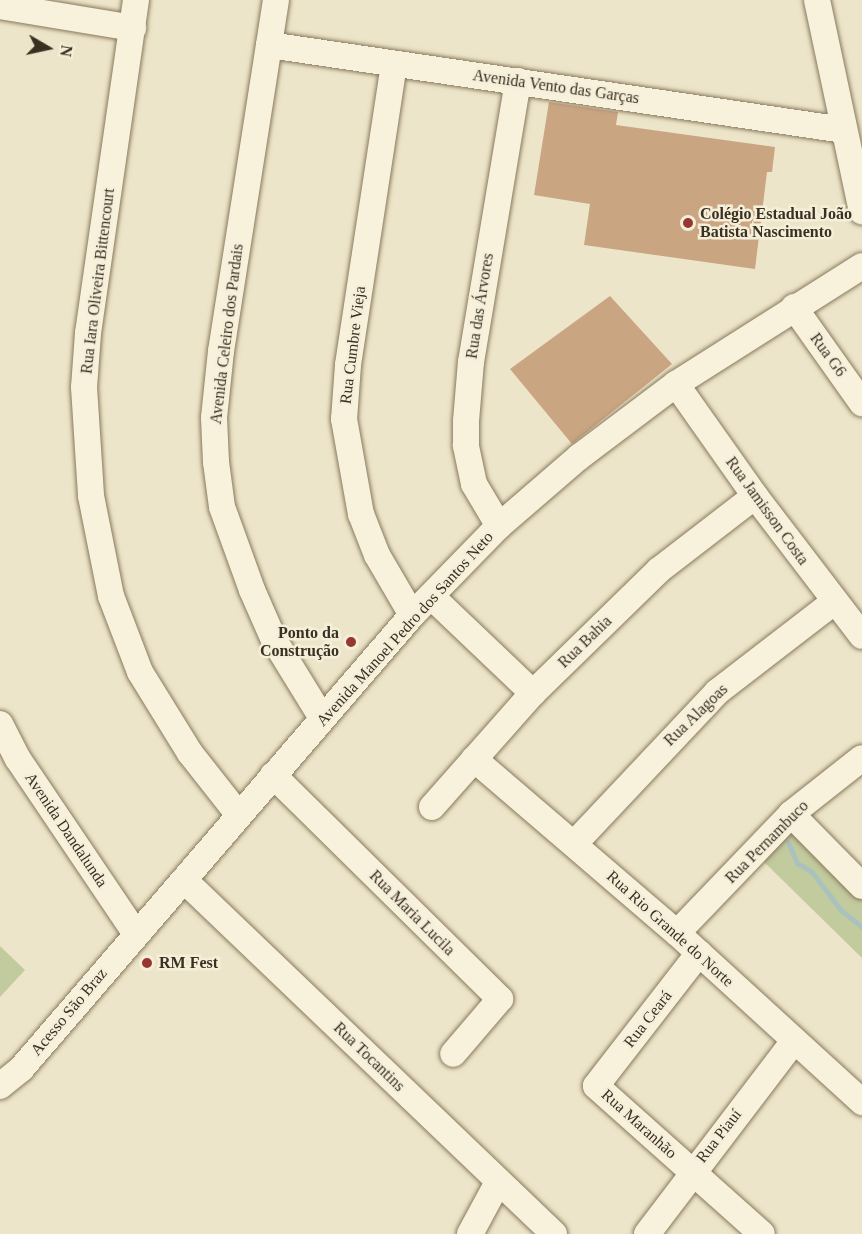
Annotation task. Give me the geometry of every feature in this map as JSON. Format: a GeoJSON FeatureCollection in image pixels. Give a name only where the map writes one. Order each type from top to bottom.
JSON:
{"type":"FeatureCollection","features":[{"type":"Feature","properties":{"kind":"street","name":"Rua Iara Oliveira Bittencourt"},"geometry":{"type":"LineString","coordinates":[[136,0],[88,333],[84,387],[91,496],[111,596],[140,672],[190,753],[238,814]]}},
{"type":"Feature","properties":{"kind":"street","name":"Avenida Celeiro dos Pardais"},"geometry":{"type":"LineString","coordinates":[[276,0],[221,351],[214,418],[216,462],[222,507],[252,590],[274,640],[322,718]]}},
{"type":"Feature","properties":{"kind":"street"},"geometry":{"type":"LineString","coordinates":[[815,0],[862,211]]}},
{"type":"Feature","properties":{"kind":"street"},"geometry":{"type":"LineString","coordinates":[[0,6],[132,28]]}},
{"type":"Feature","properties":{"kind":"street","name":"Avenida Vento das Garças"},"geometry":{"type":"LineString","coordinates":[[269,45],[844,130]]}},
{"type":"Feature","properties":{"kind":"street","name":"Rua Cumbre Vieja"},"geometry":{"type":"LineString","coordinates":[[394,64],[348,365],[344,419],[361,514],[377,555],[412,615]]}},
{"type":"Feature","properties":{"kind":"street","name":"Rua das Árvores"},"geometry":{"type":"LineString","coordinates":[[499,526],[474,484],[466,445],[466,421],[471,362],[518,81]]}},
{"type":"Feature","properties":{"kind":"street","name":"Avenida Manoel Pedro dos Santos Neto"},"geometry":{"type":"LineString","coordinates":[[136,934],[412,615],[499,526],[676,384],[794,307],[862,266]]}},
{"type":"Feature","properties":{"kind":"street","name":"Rua G6"},"geometry":{"type":"LineString","coordinates":[[794,307],[862,403]]}},
{"type":"Feature","properties":{"kind":"street","name":"Rua Jamisson Costa"},"geometry":{"type":"LineString","coordinates":[[676,384],[755,496],[862,636]]}},
{"type":"Feature","properties":{"kind":"street","name":"Rua Bahia"},"geometry":{"type":"LineString","coordinates":[[432,807],[533,693],[659,570],[755,496]]}},
{"type":"Feature","properties":{"kind":"street"},"geometry":{"type":"LineString","coordinates":[[431,596],[533,693]]}},
{"type":"Feature","properties":{"kind":"street","name":"Rua Alagoas"},"geometry":{"type":"LineString","coordinates":[[574,844],[717,692],[834,602]]}},
{"type":"Feature","properties":{"kind":"street","name":"Avenida Dandalunda"},"geometry":{"type":"LineString","coordinates":[[0,724],[9,759],[136,934]]}},
{"type":"Feature","properties":{"kind":"street","name":"Rua Pernambuco"},"geometry":{"type":"LineString","coordinates":[[677,933],[791,814],[862,758]]}},
{"type":"Feature","properties":{"kind":"street","name":"Rua Rio Grande do Norte"},"geometry":{"type":"LineString","coordinates":[[474,759],[677,933],[862,1102]]}},
{"type":"Feature","properties":{"kind":"street","name":"Rua Maria Lucila"},"geometry":{"type":"LineString","coordinates":[[273,775],[500,999],[453,1054]]}},
{"type":"Feature","properties":{"kind":"street"},"geometry":{"type":"LineString","coordinates":[[791,814],[862,886]]}},
{"type":"Feature","properties":{"kind":"street","name":"Rua Tocantins"},"geometry":{"type":"LineString","coordinates":[[184,880],[554,1234]]}},
{"type":"Feature","properties":{"kind":"street","name":"Acesso São Braz"},"geometry":{"type":"LineString","coordinates":[[0,1086],[21,1069],[136,934]]}},
{"type":"Feature","properties":{"kind":"street","name":"Rua Ceará"},"geometry":{"type":"LineString","coordinates":[[596,1086],[699,953]]}},
{"type":"Feature","properties":{"kind":"street","name":"Rua Piauí"},"geometry":{"type":"LineString","coordinates":[[647,1234],[692,1171],[794,1041]]}},
{"type":"Feature","properties":{"kind":"street","name":"Rua Maranhão"},"geometry":{"type":"LineString","coordinates":[[596,1086],[762,1234]]}},
{"type":"Feature","properties":{"kind":"street"},"geometry":{"type":"LineString","coordinates":[[470,1234],[498,1182]]}},
{"type":"Feature","properties":{"kind":"green space"},"geometry":{"type":"Polygon","coordinates":[[[789,824],[862,898],[862,958],[758,856],[789,824]]]}},
{"type":"Feature","properties":{"kind":"green space"},"geometry":{"type":"Polygon","coordinates":[[[0,946],[25,970],[0,997],[0,946]]]}},
{"type":"Feature","properties":{"kind":"building"},"geometry":{"type":"Polygon","coordinates":[[[549,102],[618,112],[616,125],[775,147],[772,172],[767,172],[755,269],[584,245],[590,204],[534,195],[549,102]]]}},
{"type":"Feature","properties":{"kind":"building"},"geometry":{"type":"Polygon","coordinates":[[[610,296],[672,364],[572,444],[510,369],[610,296]]]}},
{"type":"Feature","properties":{"kind":"waterway"},"geometry":{"type":"LineString","coordinates":[[788,842],[797,863],[812,872],[841,910],[862,927]]}},
{"type":"Feature","properties":{"kind":"place","name":"Colégio Estadual João Batista Nascimento"},"geometry":{"type":"Point","coordinates":[688,223]}},
{"type":"Feature","properties":{"kind":"place","name":"Ponto da Construção"},"geometry":{"type":"Point","coordinates":[351,642]}},
{"type":"Feature","properties":{"kind":"place","name":"RM Fest"},"geometry":{"type":"Point","coordinates":[147,963]}}]}
